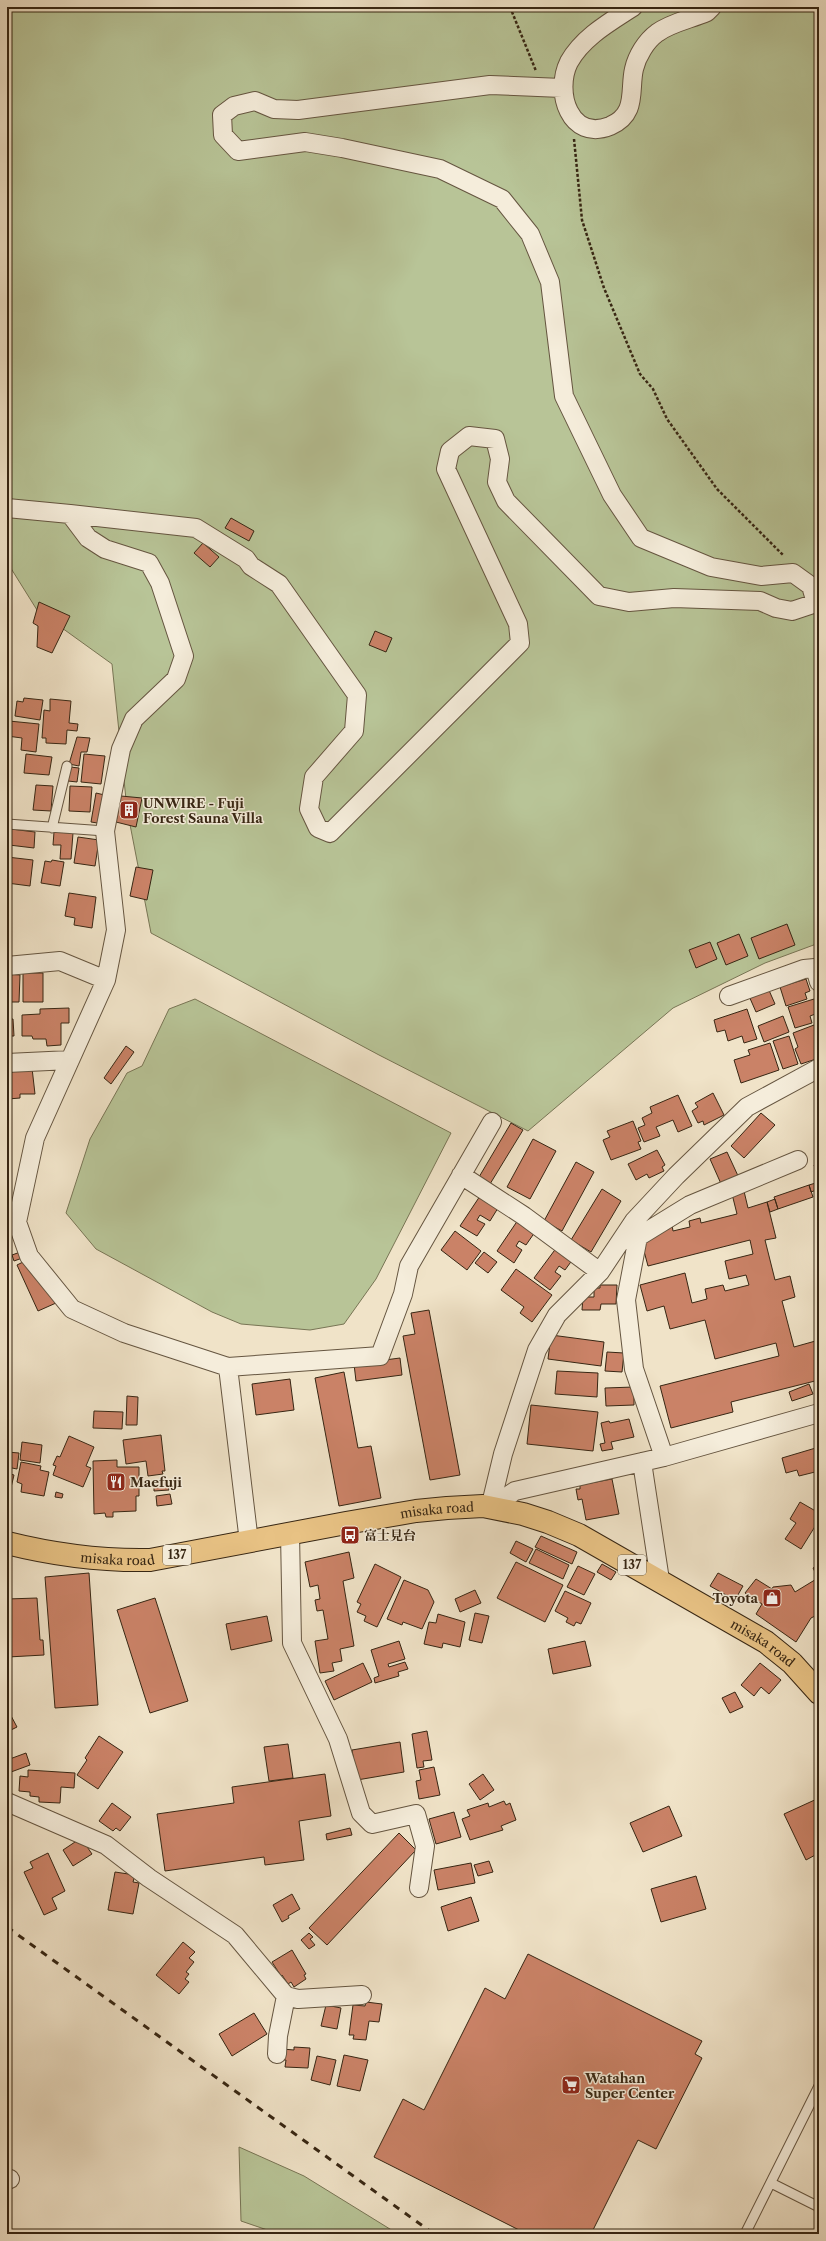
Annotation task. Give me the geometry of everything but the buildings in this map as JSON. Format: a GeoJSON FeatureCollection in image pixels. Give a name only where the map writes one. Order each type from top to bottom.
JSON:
{"type":"FeatureCollection","features":[{"type":"Feature","properties":{"kind":"highway","name":"misaka road"},"geometry":{"type":"LineString","coordinates":[[7,1543],[72,1557],[111,1561],[150,1560],[416,1511],[483,1506],[548,1522],[579,1536],[660,1580],[766,1642],[792,1663],[819,1693]]}},
{"type":"Feature","properties":{"kind":"street"},"geometry":{"type":"LineString","coordinates":[[632,7],[595,32],[580,46],[569,62],[562,88],[564,105],[571,117],[583,125],[595,129],[609,126],[619,121],[629,108],[633,92],[634,70],[645,46],[657,33],[707,12],[712,7]]}},
{"type":"Feature","properties":{"kind":"street"},"geometry":{"type":"LineString","coordinates":[[7,508],[196,528],[246,559],[251,566],[279,584],[357,695],[354,731],[314,777],[309,809],[318,828],[330,833],[520,643],[518,624],[446,469],[450,451],[469,436],[494,439],[500,459],[497,482],[506,501],[599,596],[629,602],[674,598],[760,601],[776,608],[792,611],[816,603],[811,586],[793,573],[761,576],[710,567],[641,538],[612,495],[564,396],[550,282],[530,234],[502,199],[440,168],[305,142],[238,151],[223,135],[222,115],[234,106],[255,101],[274,109],[298,110],[490,85],[562,88]]}},
{"type":"Feature","properties":{"kind":"street"},"geometry":{"type":"LineString","coordinates":[[70,514],[88,538],[105,548],[149,563],[160,583],[184,656],[176,679],[134,719],[121,749],[105,831],[116,930],[106,980],[35,1138],[16,1222],[29,1256],[72,1309],[124,1333],[228,1367],[380,1356],[403,1294],[409,1266],[492,1122]]}},
{"type":"Feature","properties":{"kind":"street"},"geometry":{"type":"LineString","coordinates":[[7,966],[60,961],[106,980]]}},
{"type":"Feature","properties":{"kind":"street"},"geometry":{"type":"LineString","coordinates":[[729,996],[804,968],[815,968],[819,982]]}},
{"type":"Feature","properties":{"kind":"street"},"geometry":{"type":"LineString","coordinates":[[7,1063],[70,1060]]}},
{"type":"Feature","properties":{"kind":"street"},"geometry":{"type":"LineString","coordinates":[[490,1508],[503,1454],[537,1350],[557,1315],[600,1272],[634,1221],[676,1176],[747,1107],[819,1068]]}},
{"type":"Feature","properties":{"kind":"street"},"geometry":{"type":"LineString","coordinates":[[664,1457],[634,1369],[626,1300],[638,1237],[690,1205],[798,1160]]}},
{"type":"Feature","properties":{"kind":"street"},"geometry":{"type":"LineString","coordinates":[[461,1175],[524,1216],[600,1272]]}},
{"type":"Feature","properties":{"kind":"street"},"geometry":{"type":"LineString","coordinates":[[228,1367],[249,1542]]}},
{"type":"Feature","properties":{"kind":"street"},"geometry":{"type":"LineString","coordinates":[[490,1508],[515,1491],[664,1457],[819,1413]]}},
{"type":"Feature","properties":{"kind":"street"},"geometry":{"type":"LineString","coordinates":[[642,1462],[660,1580]]}},
{"type":"Feature","properties":{"kind":"street"},"geometry":{"type":"LineString","coordinates":[[290,1533],[292,1643],[338,1739],[361,1813],[372,1824],[416,1814],[425,1846],[419,1888]]}},
{"type":"Feature","properties":{"kind":"street"},"geometry":{"type":"LineString","coordinates":[[7,1802],[106,1845],[149,1878],[235,1935],[286,1996],[298,1999],[362,1995]]}},
{"type":"Feature","properties":{"kind":"street"},"geometry":{"type":"LineString","coordinates":[[277,2054],[278,2036],[286,1996]]}},
{"type":"Feature","properties":{"kind":"lane"},"geometry":{"type":"LineString","coordinates":[[52,828],[67,766]]}},
{"type":"Feature","properties":{"kind":"lane"},"geometry":{"type":"LineString","coordinates":[[7,824],[105,831]]}},
{"type":"Feature","properties":{"kind":"lane"},"geometry":{"type":"LineString","coordinates":[[745,2234],[819,2086]]}},
{"type":"Feature","properties":{"kind":"lane"},"geometry":{"type":"LineString","coordinates":[[770,2183],[819,2207]]}},
{"type":"Feature","properties":{"kind":"path"},"geometry":{"type":"LineString","coordinates":[[510,7],[544,88]]}},
{"type":"Feature","properties":{"kind":"path"},"geometry":{"type":"LineString","coordinates":[[571,117],[582,220],[604,288],[640,374],[653,389],[667,419],[717,489],[735,505],[736,510],[741,516],[787,558]]}},
{"type":"Feature","properties":{"kind":"green space"},"geometry":{"type":"Polygon","coordinates":[[[7,7],[819,7],[819,943],[765,963],[673,1008],[528,1131],[379,1055],[151,933],[127,809],[112,664],[37,610],[7,562],[7,7]]]}},
{"type":"Feature","properties":{"kind":"green space"},"geometry":{"type":"Polygon","coordinates":[[[195,999],[451,1133],[376,1279],[344,1324],[310,1330],[241,1324],[212,1312],[96,1249],[66,1213],[90,1139],[127,1073],[142,1066],[169,1009],[195,999]]]}},
{"type":"Feature","properties":{"kind":"green space"},"geometry":{"type":"Polygon","coordinates":[[[239,2147],[304,2176],[398,2234],[279,2234],[241,2221],[239,2147]]]}},
{"type":"Feature","properties":{"kind":"railway"},"geometry":{"type":"LineString","coordinates":[[7,1927],[434,2234]]}},
{"type":"Feature","properties":{"kind":"place","name":"UNWIRE - Fuji Forest Sauna Villa"},"geometry":{"type":"Point","coordinates":[129,810]}},
{"type":"Feature","properties":{"kind":"place","name":"Maefuji"},"geometry":{"type":"Point","coordinates":[116,1482]}},
{"type":"Feature","properties":{"kind":"place","name":"富士見台"},"geometry":{"type":"Point","coordinates":[350,1535]}},
{"type":"Feature","properties":{"kind":"place","name":"Toyota"},"geometry":{"type":"Point","coordinates":[772,1598]}},
{"type":"Feature","properties":{"kind":"place","name":"Watahan Super Center"},"geometry":{"type":"Point","coordinates":[571,2085]}}]}
